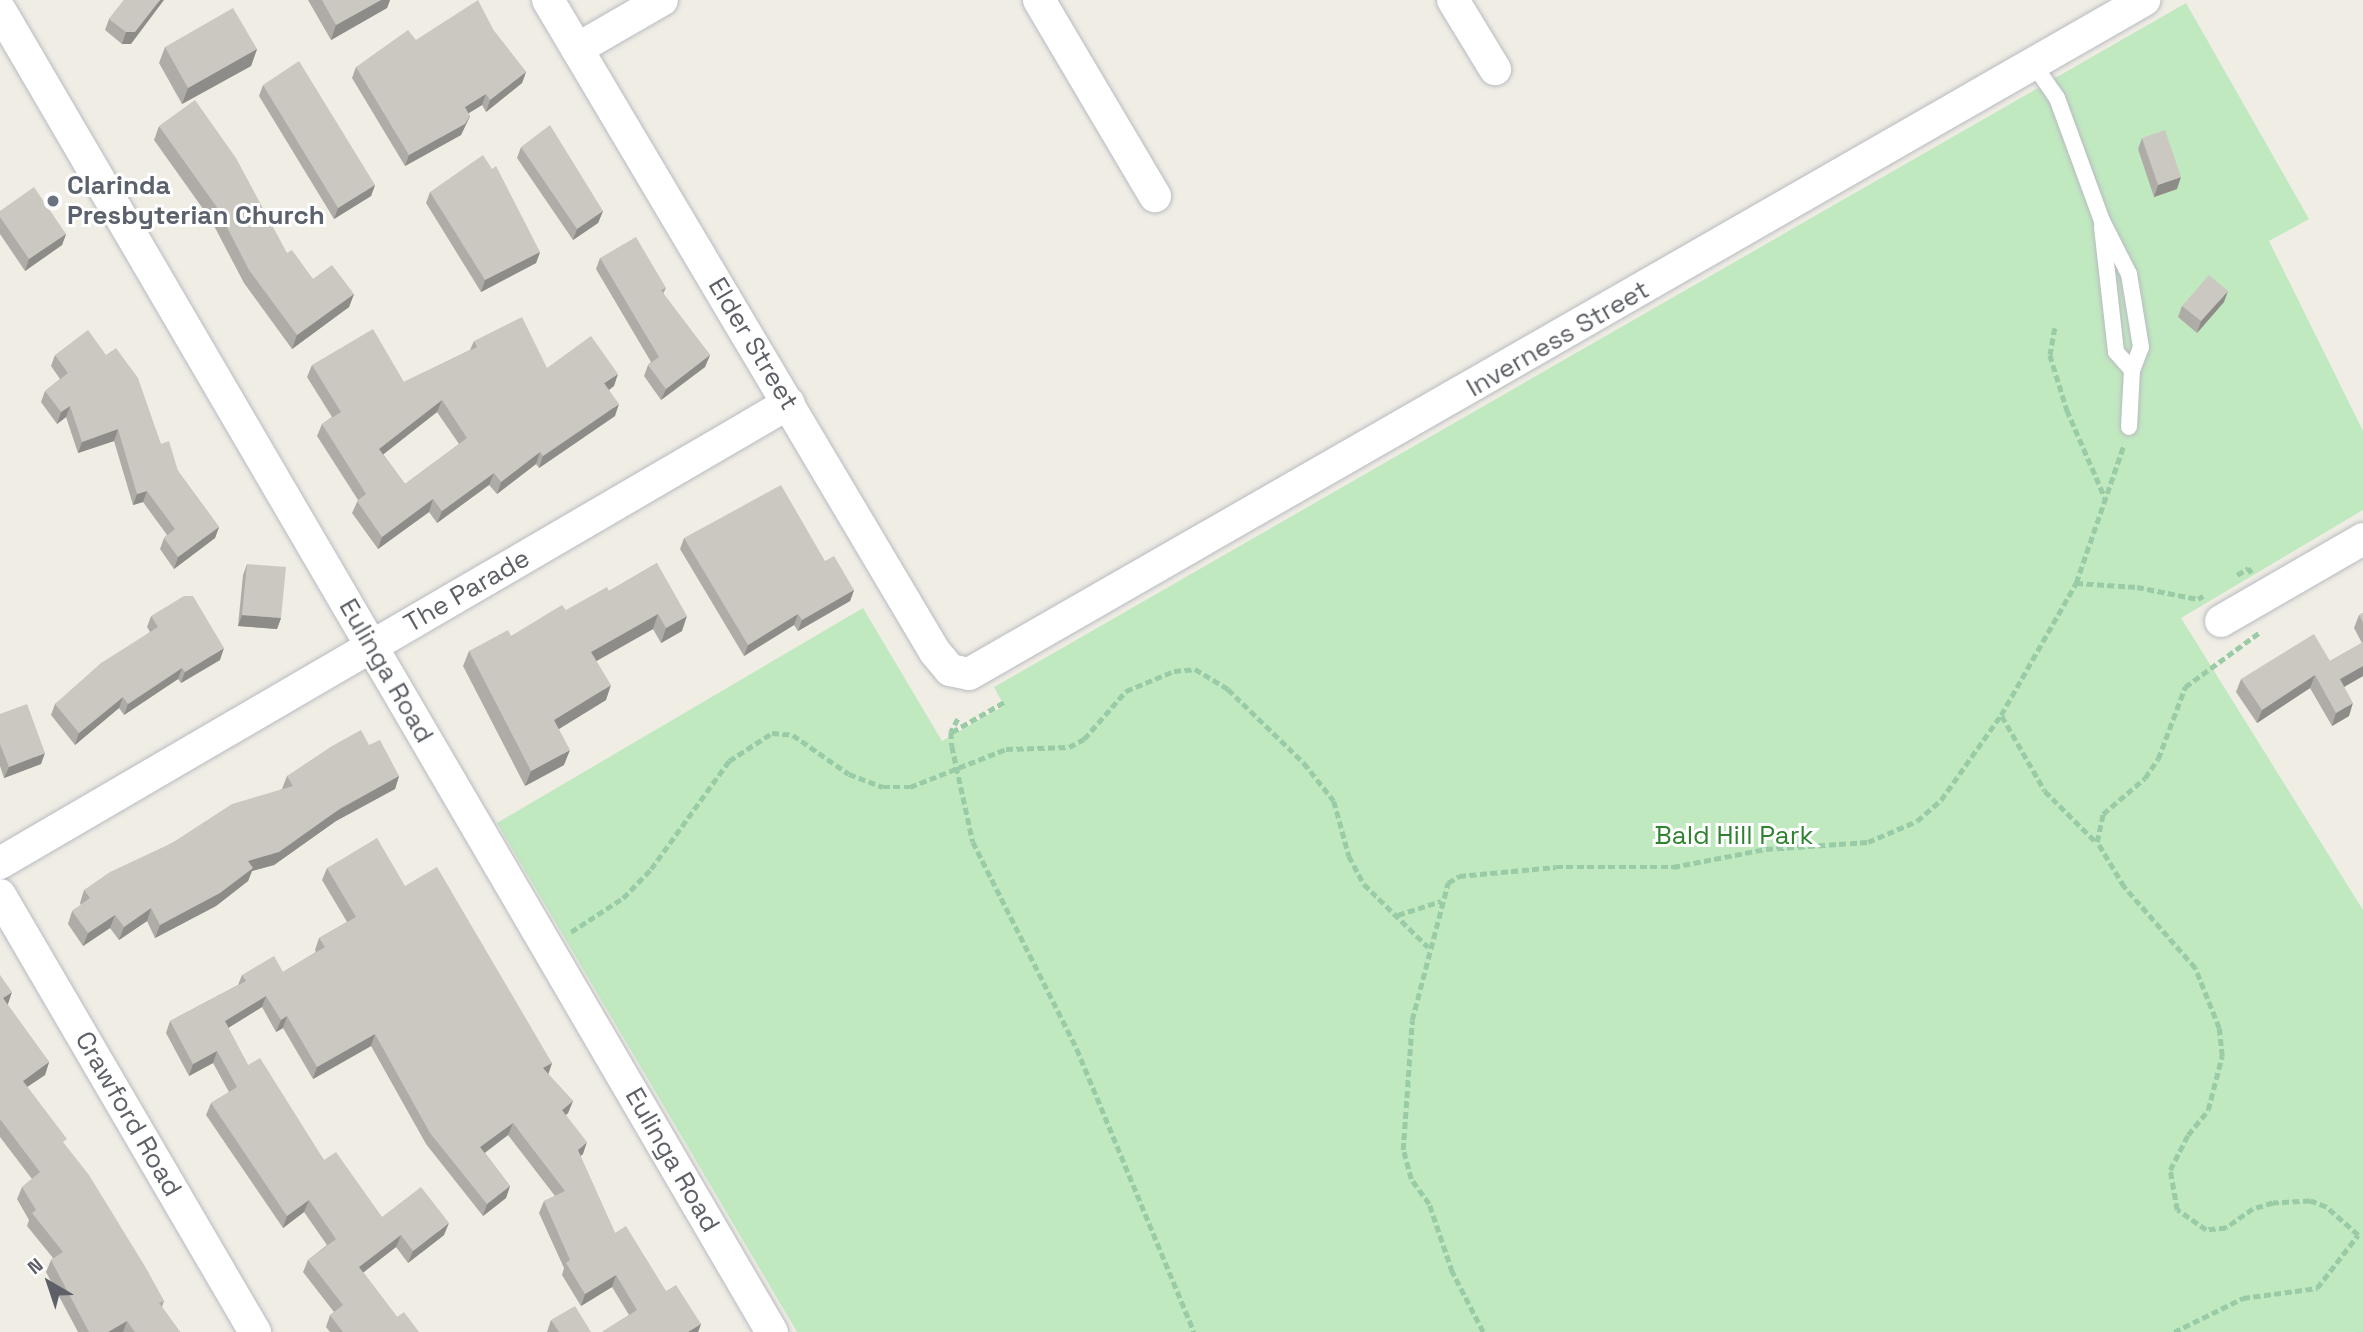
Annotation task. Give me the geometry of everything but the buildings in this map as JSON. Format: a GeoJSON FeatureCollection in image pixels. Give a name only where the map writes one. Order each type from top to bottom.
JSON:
{"type":"FeatureCollection","features":[{"type":"Feature","properties":{"kind":"street","name":"Elder Street"},"geometry":{"type":"LineString","coordinates":[[548,0],[936,652],[950,670],[969,674]]}},
{"type":"Feature","properties":{"kind":"street"},"geometry":{"type":"LineString","coordinates":[[578,49],[662,0]]}},
{"type":"Feature","properties":{"kind":"street"},"geometry":{"type":"LineString","coordinates":[[1039,0],[1155,196]]}},
{"type":"Feature","properties":{"kind":"street"},"geometry":{"type":"LineString","coordinates":[[1453,0],[1495,69]]}},
{"type":"Feature","properties":{"kind":"street","name":"Inverness Street"},"geometry":{"type":"LineString","coordinates":[[969,674],[2144,0]]}},
{"type":"Feature","properties":{"kind":"street","name":"Eulinga Road"},"geometry":{"type":"LineString","coordinates":[[0,10],[772,1332]]}},
{"type":"Feature","properties":{"kind":"street","name":"The Parade"},"geometry":{"type":"LineString","coordinates":[[0,863],[789,404]]}},
{"type":"Feature","properties":{"kind":"street"},"geometry":{"type":"LineString","coordinates":[[2243,608],[2363,539]]}},
{"type":"Feature","properties":{"kind":"street","name":"Crawford Road"},"geometry":{"type":"LineString","coordinates":[[0,895],[255,1332]]}},
{"type":"Feature","properties":{"kind":"lane"},"geometry":{"type":"LineString","coordinates":[[2034,65],[2057,98],[2102,221],[2129,274],[2138,309],[2141,347],[2132,370],[2129,427]]}},
{"type":"Feature","properties":{"kind":"lane"},"geometry":{"type":"LineString","coordinates":[[2102,221],[2116,352],[2132,370]]}},
{"type":"Feature","properties":{"kind":"path"},"geometry":{"type":"LineString","coordinates":[[2055,328],[2050,355],[2067,410],[2106,500]]}},
{"type":"Feature","properties":{"kind":"path"},"geometry":{"type":"LineString","coordinates":[[1483,1332],[1452,1272],[1429,1204],[1411,1179],[1403,1150],[1412,1020],[1441,901],[1448,883],[1459,876],[1556,867],[1674,867],[1766,849],[1868,842],[1917,821],[1941,800],[2001,715],[2077,583],[2129,427]]}},
{"type":"Feature","properties":{"kind":"path"},"geometry":{"type":"LineString","coordinates":[[2097,842],[2103,814],[2146,778],[2158,759],[2185,687],[2262,635],[2243,608],[2248,568],[2228,581]]}},
{"type":"Feature","properties":{"kind":"path"},"geometry":{"type":"LineString","coordinates":[[2077,583],[2137,587],[2198,599],[2208,593]]}},
{"type":"Feature","properties":{"kind":"path"},"geometry":{"type":"LineString","coordinates":[[548,946],[623,898],[651,869],[729,761],[772,733],[793,735],[849,774],[883,787],[910,787],[958,771],[1006,749],[1069,747],[1084,739],[1126,691],[1174,671],[1195,669],[1228,689],[1304,763],[1334,801],[1349,856],[1364,884],[1429,948]]}},
{"type":"Feature","properties":{"kind":"path"},"geometry":{"type":"LineString","coordinates":[[951,732],[1006,701]]}},
{"type":"Feature","properties":{"kind":"path"},"geometry":{"type":"LineString","coordinates":[[2001,715],[2045,791],[2097,842],[2124,887],[2195,968],[2219,1028],[2222,1056],[2208,1110],[2188,1135],[2170,1170],[2177,1210],[2206,1230],[2226,1228],[2253,1209],[2273,1203],[2310,1201],[2326,1207],[2360,1235],[2317,1288],[2243,1298],[2174,1332]]}},
{"type":"Feature","properties":{"kind":"path"},"geometry":{"type":"LineString","coordinates":[[958,719],[951,732],[973,842],[1077,1049],[1194,1332]]}},
{"type":"Feature","properties":{"kind":"path"},"geometry":{"type":"LineString","coordinates":[[1397,915],[1441,901]]}},
{"type":"Feature","properties":{"kind":"green space","name":"Bald Hill Park"},"geometry":{"type":"Polygon","coordinates":[[[2186,3],[2309,219],[2269,241],[2363,431],[2363,510],[2181,618],[2363,910],[2363,1332],[797,1332],[497,823],[863,608],[942,741],[1004,706],[994,687],[2186,3]]]}},
{"type":"Feature","properties":{"kind":"place","name":"Clarinda Presbyterian Church"},"geometry":{"type":"Point","coordinates":[53,201]}}]}
